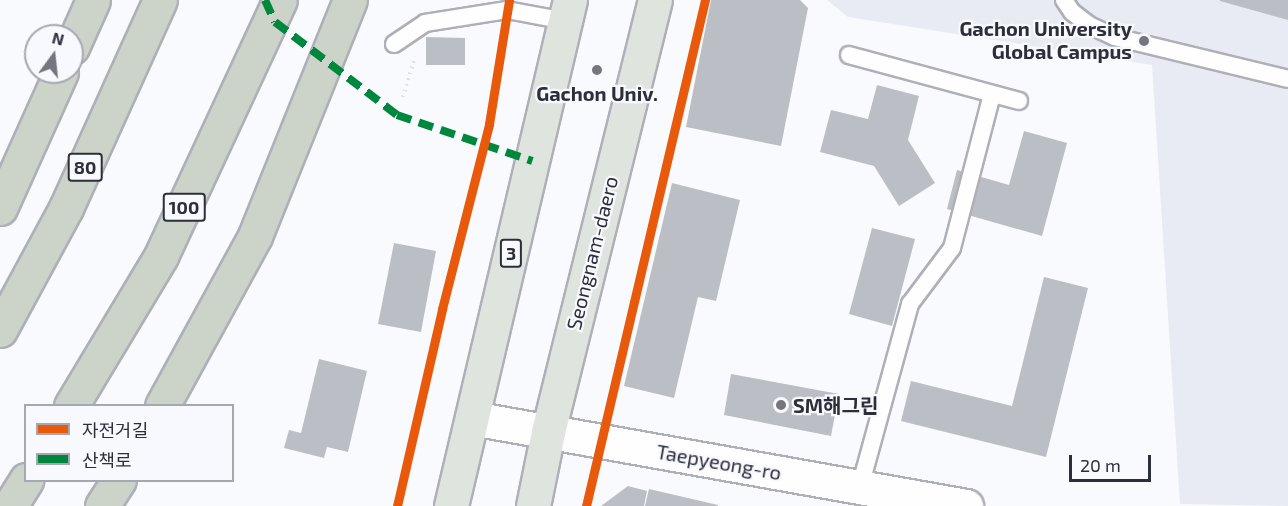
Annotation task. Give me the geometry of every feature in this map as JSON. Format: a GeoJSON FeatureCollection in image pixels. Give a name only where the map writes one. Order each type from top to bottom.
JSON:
{"type":"FeatureCollection","features":[{"type":"Feature","properties":{"kind":"highway"},"geometry":{"type":"LineString","coordinates":[[82,24],[93,0]]}},
{"type":"Feature","properties":{"kind":"highway","name":"80"},"geometry":{"type":"LineString","coordinates":[[0,330],[66,208],[160,0]]}},
{"type":"Feature","properties":{"kind":"highway","name":"100"},"geometry":{"type":"LineString","coordinates":[[72,404],[161,256],[280,0]]}},
{"type":"Feature","properties":{"kind":"highway"},"geometry":{"type":"LineString","coordinates":[[163,404],[255,236],[345,13]]}},
{"type":"Feature","properties":{"kind":"highway"},"geometry":{"type":"LineString","coordinates":[[0,208],[56,84]]}},
{"type":"Feature","properties":{"kind":"highway"},"geometry":{"type":"LineString","coordinates":[[10,506],[25,482]]}},
{"type":"Feature","properties":{"kind":"highway"},"geometry":{"type":"LineString","coordinates":[[102,506],[118,482]]}},
{"type":"Feature","properties":{"kind":"main road","name":"Seongnam-daero"},"geometry":{"type":"LineString","coordinates":[[533,506],[548,432],[655,0]]}},
{"type":"Feature","properties":{"kind":"main road","name":"3"},"geometry":{"type":"LineString","coordinates":[[451,506],[567,11]]}},
{"type":"Feature","properties":{"kind":"main road","name":"Taepyeong-ro"},"geometry":{"type":"LineString","coordinates":[[472,418],[966,506]]}},
{"type":"Feature","properties":{"kind":"lane"},"geometry":{"type":"LineString","coordinates":[[345,13],[363,0]]}},
{"type":"Feature","properties":{"kind":"lane"},"geometry":{"type":"LineString","coordinates":[[1064,0],[1072,12],[1089,26],[1115,37],[1288,79]]}},
{"type":"Feature","properties":{"kind":"lane"},"geometry":{"type":"LineString","coordinates":[[394,44],[425,22],[507,10],[567,11]]}},
{"type":"Feature","properties":{"kind":"lane"},"geometry":{"type":"LineString","coordinates":[[849,55],[1019,101]]}},
{"type":"Feature","properties":{"kind":"lane"},"geometry":{"type":"LineString","coordinates":[[860,487],[910,304],[952,248],[992,94]]}},
{"type":"Feature","properties":{"kind":"path"},"geometry":{"type":"LineString","coordinates":[[403,97],[411,68]]}},
{"type":"Feature","properties":{"kind":"shaded area"},"geometry":{"type":"Polygon","coordinates":[[[827,0],[1288,0],[1288,506],[1180,504],[1152,65],[848,17],[827,0]]]}},
{"type":"Feature","properties":{"kind":"building"},"geometry":{"type":"Polygon","coordinates":[[[711,0],[800,0],[808,8],[781,146],[686,127],[711,0]]]}},
{"type":"Feature","properties":{"kind":"building"},"geometry":{"type":"Polygon","coordinates":[[[1220,0],[1288,0],[1288,20],[1220,1],[1220,0]]]}},
{"type":"Feature","properties":{"kind":"building"},"geometry":{"type":"Polygon","coordinates":[[[426,37],[465,38],[465,65],[426,65],[426,37]]]}},
{"type":"Feature","properties":{"kind":"building"},"geometry":{"type":"Polygon","coordinates":[[[877,85],[919,96],[908,140],[935,183],[899,206],[874,166],[820,152],[831,110],[868,119],[877,85]]]}},
{"type":"Feature","properties":{"kind":"building"},"geometry":{"type":"Polygon","coordinates":[[[1024,131],[1067,143],[1042,236],[947,209],[957,170],[1009,185],[1024,131]]]}},
{"type":"Feature","properties":{"kind":"building"},"geometry":{"type":"Polygon","coordinates":[[[672,183],[740,200],[716,301],[698,297],[674,398],[624,386],[672,183]]]}},
{"type":"Feature","properties":{"kind":"building"},"geometry":{"type":"Polygon","coordinates":[[[872,228],[915,239],[892,326],[849,314],[872,228]]]}},
{"type":"Feature","properties":{"kind":"building"},"geometry":{"type":"Polygon","coordinates":[[[394,243],[436,251],[421,332],[378,324],[394,243]]]}},
{"type":"Feature","properties":{"kind":"building"},"geometry":{"type":"Polygon","coordinates":[[[1044,277],[1088,288],[1046,457],[901,421],[911,381],[1012,406],[1044,277]]]}},
{"type":"Feature","properties":{"kind":"building"},"geometry":{"type":"Polygon","coordinates":[[[319,359],[367,371],[348,452],[327,447],[324,458],[284,448],[289,430],[301,433],[319,359]]]}},
{"type":"Feature","properties":{"kind":"building","name":"SM해그린"},"geometry":{"type":"Polygon","coordinates":[[[731,374],[839,394],[831,436],[724,415],[731,374]]]}},
{"type":"Feature","properties":{"kind":"building"},"geometry":{"type":"Polygon","coordinates":[[[628,486],[647,491],[644,506],[601,506],[628,486]]]}},
{"type":"Feature","properties":{"kind":"building"},"geometry":{"type":"Polygon","coordinates":[[[649,489],[718,505],[718,506],[645,506],[649,489]]]}},
{"type":"Feature","properties":{"kind":"marked path"},"geometry":{"type":"LineString","coordinates":[[265,0],[275,22],[397,115],[532,161]]}},
{"type":"Feature","properties":{"kind":"cycle path"},"geometry":{"type":"LineString","coordinates":[[397,506],[442,309],[489,124],[509,0]]}},
{"type":"Feature","properties":{"kind":"cycle path"},"geometry":{"type":"LineString","coordinates":[[586,506],[705,0]]}},
{"type":"Feature","properties":{"kind":"place","name":"Gachon University Global Campus"},"geometry":{"type":"Point","coordinates":[1144,41]}},
{"type":"Feature","properties":{"kind":"place","name":"Gachon Univ."},"geometry":{"type":"Point","coordinates":[597,70]}},
{"type":"Feature","properties":{"kind":"place","name":"SM해그린"},"geometry":{"type":"Point","coordinates":[781,405]}}]}
